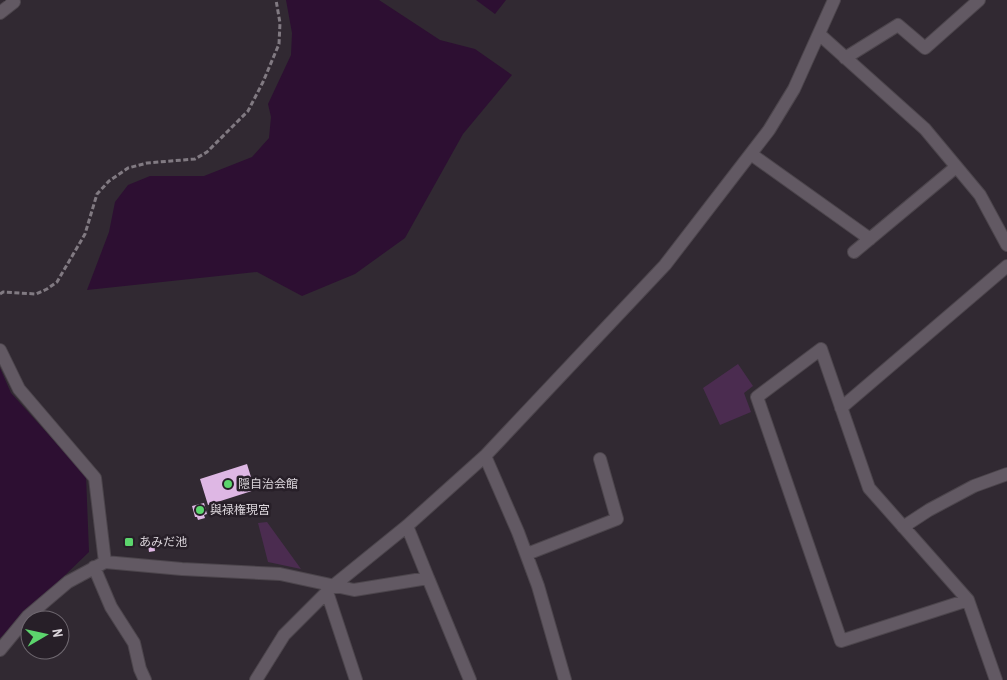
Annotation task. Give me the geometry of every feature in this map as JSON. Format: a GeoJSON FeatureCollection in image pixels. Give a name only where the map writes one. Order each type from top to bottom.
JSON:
{"type":"FeatureCollection","features":[{"type":"Feature","properties":{"kind":"street"},"geometry":{"type":"LineString","coordinates":[[0,13],[14,2],[12,0]]}},
{"type":"Feature","properties":{"kind":"street"},"geometry":{"type":"LineString","coordinates":[[256,680],[284,635],[330,589],[407,526],[485,456],[666,265],[769,130],[794,88],[834,0]]}},
{"type":"Feature","properties":{"kind":"street"},"geometry":{"type":"LineString","coordinates":[[845,58],[898,26],[925,48],[979,0]]}},
{"type":"Feature","properties":{"kind":"street"},"geometry":{"type":"LineString","coordinates":[[819,34],[925,129],[980,195],[1007,244]]}},
{"type":"Feature","properties":{"kind":"street"},"geometry":{"type":"LineString","coordinates":[[751,154],[870,239]]}},
{"type":"Feature","properties":{"kind":"street"},"geometry":{"type":"LineString","coordinates":[[854,252],[956,167]]}},
{"type":"Feature","properties":{"kind":"street"},"geometry":{"type":"LineString","coordinates":[[841,408],[1007,266]]}},
{"type":"Feature","properties":{"kind":"street"},"geometry":{"type":"LineString","coordinates":[[968,600],[841,641],[757,397],[821,349],[869,488],[968,600],[997,680],[1007,676]]}},
{"type":"Feature","properties":{"kind":"street"},"geometry":{"type":"LineString","coordinates":[[0,350],[19,390],[96,478],[99,564],[111,607],[134,643],[140,669],[145,680]]}},
{"type":"Feature","properties":{"kind":"street"},"geometry":{"type":"LineString","coordinates":[[485,456],[527,554],[565,680]]}},
{"type":"Feature","properties":{"kind":"street"},"geometry":{"type":"LineString","coordinates":[[527,554],[617,519],[600,459]]}},
{"type":"Feature","properties":{"kind":"street"},"geometry":{"type":"LineString","coordinates":[[903,527],[929,510],[974,486],[1007,474]]}},
{"type":"Feature","properties":{"kind":"street"},"geometry":{"type":"LineString","coordinates":[[407,526],[470,680]]}},
{"type":"Feature","properties":{"kind":"street"},"geometry":{"type":"LineString","coordinates":[[0,650],[28,616],[68,582],[99,564],[280,574],[330,589],[354,590],[428,578]]}},
{"type":"Feature","properties":{"kind":"street"},"geometry":{"type":"LineString","coordinates":[[330,589],[356,680]]}},
{"type":"Feature","properties":{"kind":"path"},"geometry":{"type":"LineString","coordinates":[[0,294],[3,292],[36,294],[57,282],[85,234],[98,194],[109,181],[128,168],[148,163],[195,159],[207,152],[248,111],[279,44],[280,23],[276,0]]}},
{"type":"Feature","properties":{"kind":"shaded area"},"geometry":{"type":"Polygon","coordinates":[[[286,0],[379,0],[440,40],[475,49],[512,75],[463,134],[405,238],[355,274],[302,296],[257,272],[87,290],[109,232],[115,202],[128,185],[150,176],[204,176],[252,157],[269,138],[271,117],[268,104],[291,55],[292,33],[286,0]]]}},
{"type":"Feature","properties":{"kind":"shaded area"},"geometry":{"type":"Polygon","coordinates":[[[476,0],[506,0],[495,14],[476,0]]]}},
{"type":"Feature","properties":{"kind":"shaded area"},"geometry":{"type":"Polygon","coordinates":[[[738,364],[753,386],[744,393],[751,412],[720,425],[703,388],[738,364]]]}},
{"type":"Feature","properties":{"kind":"shaded area"},"geometry":{"type":"Polygon","coordinates":[[[0,368],[11,393],[86,476],[89,552],[29,610],[20,610],[20,619],[0,638],[0,368]]]}},
{"type":"Feature","properties":{"kind":"shaded area"},"geometry":{"type":"Polygon","coordinates":[[[267,522],[301,569],[268,562],[258,523],[267,522]]]}},
{"type":"Feature","properties":{"kind":"building","name":"隠自治会館"},"geometry":{"type":"Polygon","coordinates":[[[247,464],[255,490],[208,505],[200,479],[247,464]]]}},
{"type":"Feature","properties":{"kind":"building","name":"與禄権現宮"},"geometry":{"type":"Polygon","coordinates":[[[204,503],[207,514],[204,515],[205,518],[198,520],[195,517],[192,506],[204,503]]]}},
{"type":"Feature","properties":{"kind":"building"},"geometry":{"type":"Polygon","coordinates":[[[154,544],[155,551],[149,552],[148,545],[154,544]]]}},
{"type":"Feature","properties":{"kind":"place","name":"隠自治会館"},"geometry":{"type":"Point","coordinates":[228,484]}},
{"type":"Feature","properties":{"kind":"place","name":"與禄権現宮"},"geometry":{"type":"Point","coordinates":[200,510]}},
{"type":"Feature","properties":{"kind":"place","name":"あみだ池"},"geometry":{"type":"Point","coordinates":[129,542]}}]}
